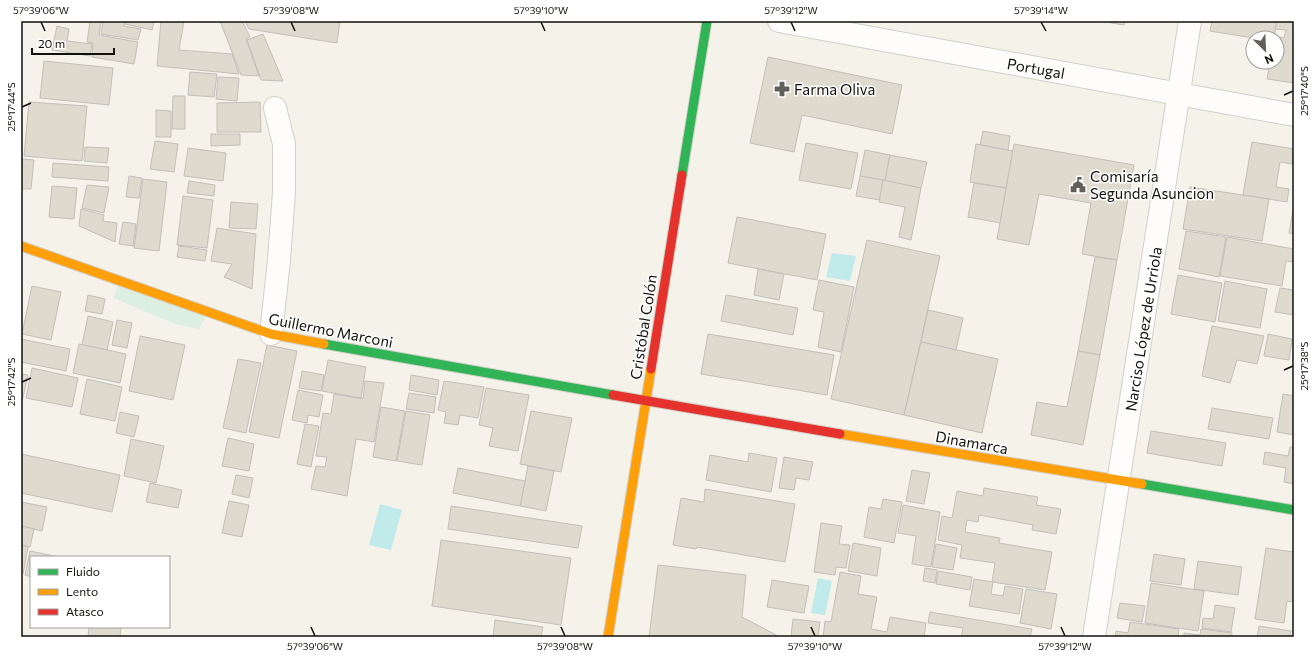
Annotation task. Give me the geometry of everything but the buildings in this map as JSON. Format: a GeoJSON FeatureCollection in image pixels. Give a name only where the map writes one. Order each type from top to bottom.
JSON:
{"type":"FeatureCollection","features":[{"type":"Feature","properties":{"kind":"street","name":"Cristóbal Colón"},"geometry":{"type":"LineString","coordinates":[[608,637],[707,21]]}},
{"type":"Feature","properties":{"kind":"street","name":"Portugal"},"geometry":{"type":"LineString","coordinates":[[779,21],[1294,115]]}},
{"type":"Feature","properties":{"kind":"street","name":"Narciso López de Urriola"},"geometry":{"type":"LineString","coordinates":[[1094,637],[1180,94],[1190,21]]}},
{"type":"Feature","properties":{"kind":"street"},"geometry":{"type":"LineString","coordinates":[[271,334],[279,260],[284,192],[284,144],[275,108]]}},
{"type":"Feature","properties":{"kind":"street","name":"Guillermo Marconi"},"geometry":{"type":"LineString","coordinates":[[21,246],[271,334],[646,401]]}},
{"type":"Feature","properties":{"kind":"street","name":"Dinamarca"},"geometry":{"type":"LineString","coordinates":[[646,401],[1294,510]]}},
{"type":"Feature","properties":{"kind":"green space"},"geometry":{"type":"Polygon","coordinates":[[[122,277],[209,311],[199,329],[175,324],[113,298],[122,277]]]}},
{"type":"Feature","properties":{"kind":"water"},"geometry":{"type":"Polygon","coordinates":[[[832,253],[856,256],[850,281],[826,277],[832,253]]]}},
{"type":"Feature","properties":{"kind":"water"},"geometry":{"type":"Polygon","coordinates":[[[380,504],[402,510],[391,550],[369,545],[380,504]]]}},
{"type":"Feature","properties":{"kind":"water"},"geometry":{"type":"Polygon","coordinates":[[[818,578],[832,581],[825,615],[811,613],[818,578]]]}},
{"type":"Feature","properties":{"kind":"traffic: fast"},"geometry":{"type":"LineString","coordinates":[[682,175],[707,21]]}},
{"type":"Feature","properties":{"kind":"traffic: fast"},"geometry":{"type":"LineString","coordinates":[[324,344],[613,395]]}},
{"type":"Feature","properties":{"kind":"traffic: fast"},"geometry":{"type":"LineString","coordinates":[[1142,484],[1294,510]]}},
{"type":"Feature","properties":{"kind":"traffic: slow"},"geometry":{"type":"LineString","coordinates":[[21,246],[271,334],[324,344]]}},
{"type":"Feature","properties":{"kind":"traffic: slow"},"geometry":{"type":"LineString","coordinates":[[608,637],[651,369]]}},
{"type":"Feature","properties":{"kind":"traffic: slow"},"geometry":{"type":"LineString","coordinates":[[840,434],[1142,484]]}},
{"type":"Feature","properties":{"kind":"traffic: jam"},"geometry":{"type":"LineString","coordinates":[[651,369],[682,175]]}},
{"type":"Feature","properties":{"kind":"traffic: jam"},"geometry":{"type":"LineString","coordinates":[[613,395],[840,434]]}},
{"type":"Feature","properties":{"kind":"place","name":"Farma Oliva"},"geometry":{"type":"Point","coordinates":[782,89]}},
{"type":"Feature","properties":{"kind":"place","name":"Comisaría Segunda Asuncion"},"geometry":{"type":"Point","coordinates":[1078,185]}}]}
